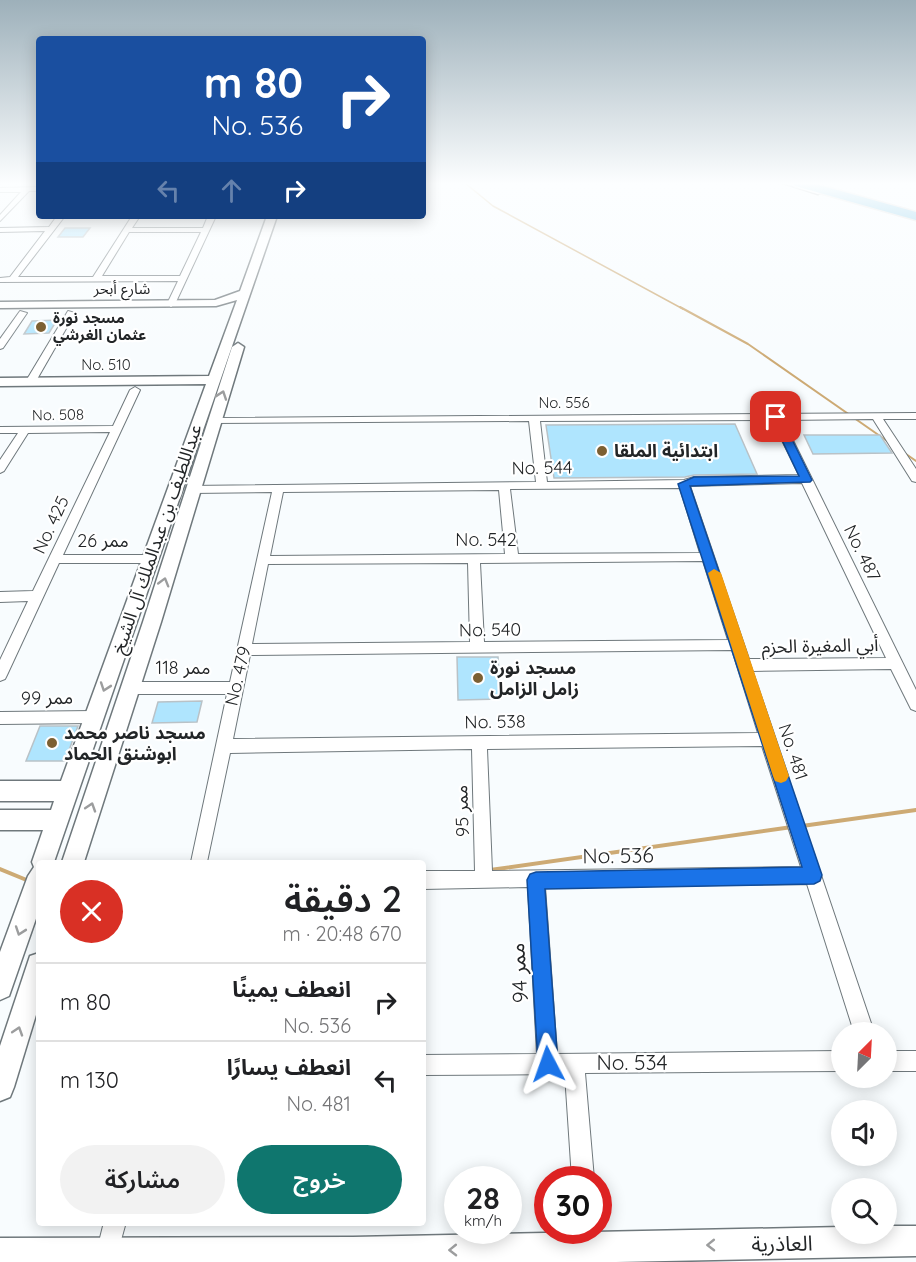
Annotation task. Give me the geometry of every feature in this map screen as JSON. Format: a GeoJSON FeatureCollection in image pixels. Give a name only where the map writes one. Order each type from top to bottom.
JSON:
{"type":"FeatureCollection","features":[{"type":"Feature","properties":{"kind":"street"},"geometry":{"type":"LineString","coordinates":[[12,279],[41,242]]}},
{"type":"Feature","properties":{"kind":"street"},"geometry":{"type":"LineString","coordinates":[[96,279],[119,242]]}},
{"type":"Feature","properties":{"kind":"street"},"geometry":{"type":"LineString","coordinates":[[171,304],[200,242]]}},
{"type":"Feature","properties":{"kind":"street","name":"عبداللطيف بن عبدالملك آل الشيخ"},"geometry":{"type":"LineString","coordinates":[[44,860],[150,559],[204,385],[232,329],[262,242]]}},
{"type":"Feature","properties":{"kind":"street","name":"عبداللطيف بن عبدالملك آل الشيخ"},"geometry":{"type":"LineString","coordinates":[[74,860],[152,622],[213,420],[272,242]]}},
{"type":"Feature","properties":{"kind":"street"},"geometry":{"type":"LineString","coordinates":[[0,279],[183,278]]}},
{"type":"Feature","properties":{"kind":"street","name":"شارع أبحر"},"geometry":{"type":"LineString","coordinates":[[0,313],[204,308],[243,294]]}},
{"type":"Feature","properties":{"kind":"street","name":"شارع أبحر"},"geometry":{"type":"LineString","coordinates":[[0,305],[171,304],[204,308],[221,314],[232,320],[232,329]]}},
{"type":"Feature","properties":{"kind":"street"},"geometry":{"type":"LineString","coordinates":[[0,346],[23,313]]}},
{"type":"Feature","properties":{"kind":"street"},"geometry":{"type":"LineString","coordinates":[[31,381],[71,313]]}},
{"type":"Feature","properties":{"kind":"street","name":"No. 510"},"geometry":{"type":"LineString","coordinates":[[0,382],[204,385]]}},
{"type":"Feature","properties":{"kind":"street","name":"No. 510"},"geometry":{"type":"LineString","coordinates":[[0,391],[135,390],[204,385]]}},
{"type":"Feature","properties":{"kind":"street","name":"No. 425"},"geometry":{"type":"LineString","coordinates":[[0,675],[135,390]]}},
{"type":"Feature","properties":{"kind":"street"},"geometry":{"type":"LineString","coordinates":[[876,416],[916,478]]}},
{"type":"Feature","properties":{"kind":"street","name":"No. 556"},"geometry":{"type":"LineString","coordinates":[[213,420],[916,416]]}},
{"type":"Feature","properties":{"kind":"street","name":"No. 487"},"geometry":{"type":"LineString","coordinates":[[776,417],[916,705]]}},
{"type":"Feature","properties":{"kind":"street"},"geometry":{"type":"LineString","coordinates":[[534,418],[542,486]]}},
{"type":"Feature","properties":{"kind":"street","name":"No. 508"},"geometry":{"type":"LineString","coordinates":[[0,430],[117,429]]}},
{"type":"Feature","properties":{"kind":"street"},"geometry":{"type":"LineString","coordinates":[[0,469],[25,430]]}},
{"type":"Feature","properties":{"kind":"street","name":"No. 544"},"geometry":{"type":"LineString","coordinates":[[192,489],[684,484],[694,481],[806,480]]}},
{"type":"Feature","properties":{"kind":"street","name":"No. 481"},"geometry":{"type":"LineString","coordinates":[[684,484],[861,1022]]}},
{"type":"Feature","properties":{"kind":"street"},"geometry":{"type":"LineString","coordinates":[[504,486],[512,558]]}},
{"type":"Feature","properties":{"kind":"street","name":"No. 479"},"geometry":{"type":"LineString","coordinates":[[199,860],[278,489]]}},
{"type":"Feature","properties":{"kind":"street","name":"No. 542"},"geometry":{"type":"LineString","coordinates":[[263,560],[709,557]]}},
{"type":"Feature","properties":{"kind":"street","name":"ممر 26"},"geometry":{"type":"LineString","coordinates":[[55,559],[150,559]]}},
{"type":"Feature","properties":{"kind":"street"},"geometry":{"type":"LineString","coordinates":[[474,559],[477,648]]}},
{"type":"Feature","properties":{"kind":"street"},"geometry":{"type":"LineString","coordinates":[[0,597],[38,596]]}},
{"type":"Feature","properties":{"kind":"street"},"geometry":{"type":"LineString","coordinates":[[128,622],[152,622]]}},
{"type":"Feature","properties":{"kind":"street","name":"No. 540"},"geometry":{"type":"LineString","coordinates":[[244,650],[737,645]]}},
{"type":"Feature","properties":{"kind":"street","name":"أبي المغيرة الحزم"},"geometry":{"type":"LineString","coordinates":[[744,665],[896,663]]}},
{"type":"Feature","properties":{"kind":"street","name":"ممر 118"},"geometry":{"type":"LineString","coordinates":[[131,688],[235,688]]}},
{"type":"Feature","properties":{"kind":"street","name":"ممر 99"},"geometry":{"type":"LineString","coordinates":[[0,718],[94,717]]}},
{"type":"Feature","properties":{"kind":"street","name":"No. 538"},"geometry":{"type":"LineString","coordinates":[[223,746],[768,739]]}},
{"type":"Feature","properties":{"kind":"street","name":"ممر 95"},"geometry":{"type":"LineString","coordinates":[[479,742],[484,879]]}},
{"type":"Feature","properties":{"kind":"street"},"geometry":{"type":"LineString","coordinates":[[34,820],[54,803],[52,797],[42,790]]}},
{"type":"Feature","properties":{"kind":"street"},"geometry":{"type":"LineString","coordinates":[[0,791],[68,791]]}},
{"type":"Feature","properties":{"kind":"street"},"geometry":{"type":"LineString","coordinates":[[0,820],[57,820]]}},
{"type":"Feature","properties":{"kind":"street","name":"No. 536"},"geometry":{"type":"LineString","coordinates":[[426,880],[814,875]]}},
{"type":"Feature","properties":{"kind":"street","name":"ممر 94"},"geometry":{"type":"LineString","coordinates":[[536,880],[548,1064]]}},
{"type":"Feature","properties":{"kind":"street"},"geometry":{"type":"LineString","coordinates":[[0,987],[36,893]]}},
{"type":"Feature","properties":{"kind":"street"},"geometry":{"type":"LineString","coordinates":[[0,1087],[36,974]]}},
{"type":"Feature","properties":{"kind":"street","name":"No. 534"},"geometry":{"type":"LineString","coordinates":[[426,1065],[831,1061]]}},
{"type":"Feature","properties":{"kind":"street"},"geometry":{"type":"LineString","coordinates":[[897,1061],[916,1061]]}},
{"type":"Feature","properties":{"kind":"street"},"geometry":{"type":"LineString","coordinates":[[574,1063],[582,1166]]}},
{"type":"Feature","properties":{"kind":"street"},"geometry":{"type":"LineString","coordinates":[[107,1254],[114,1226]]}},
{"type":"Feature","properties":{"kind":"street","name":"العاذرية"},"geometry":{"type":"LineString","coordinates":[[612,1239],[916,1241]]}},
{"type":"Feature","properties":{"kind":"street","name":"العاذرية"},"geometry":{"type":"LineString","coordinates":[[2,1250],[107,1254],[352,1257],[534,1243]]}},
{"type":"Feature","properties":{"kind":"building","name":"مسجد نورة عثمان الغرشي"},"geometry":{"type":"Polygon","coordinates":[[[57,320],[49,333],[24,334],[32,321],[57,320]]]}},
{"type":"Feature","properties":{"kind":"building"},"geometry":{"type":"Polygon","coordinates":[[[735,424],[757,474],[554,478],[546,425],[735,424]]]}},
{"type":"Feature","properties":{"kind":"building"},"geometry":{"type":"Polygon","coordinates":[[[804,435],[880,435],[892,453],[813,454],[804,435]]]}},
{"type":"Feature","properties":{"kind":"building","name":"مسجد نورة زامل الزامل"},"geometry":{"type":"Polygon","coordinates":[[[457,657],[498,657],[501,699],[458,700],[457,657]]]}},
{"type":"Feature","properties":{"kind":"building"},"geometry":{"type":"Polygon","coordinates":[[[202,701],[197,722],[152,723],[158,702],[202,701]]]}},
{"type":"Feature","properties":{"kind":"building","name":"مسجد ناصر محمد ابوشنق الحماد"},"geometry":{"type":"Polygon","coordinates":[[[40,726],[78,726],[65,761],[26,761],[40,726]]]}},
{"type":"Feature","properties":{"kind":"waterway"},"geometry":{"type":"LineString","coordinates":[[559,242],[683,309]]}},
{"type":"Feature","properties":{"kind":"waterway"},"geometry":{"type":"LineString","coordinates":[[680,307],[748,344],[890,443]]}},
{"type":"Feature","properties":{"kind":"waterway"},"geometry":{"type":"LineString","coordinates":[[903,452],[916,461]]}},
{"type":"Feature","properties":{"kind":"waterway"},"geometry":{"type":"LineString","coordinates":[[802,826],[916,810]]}},
{"type":"Feature","properties":{"kind":"waterway"},"geometry":{"type":"LineString","coordinates":[[490,870],[792,827]]}},
{"type":"Feature","properties":{"kind":"waterway"},"geometry":{"type":"LineString","coordinates":[[0,869],[29,881]]}},
{"type":"Feature","properties":{"kind":"slow traffic"},"geometry":{"type":"LineString","coordinates":[[714,573],[781,776]]}},
{"type":"Feature","properties":{"kind":"place","name":"مسجد نورة عثمان الغرشي"},"geometry":{"type":"Point","coordinates":[41,327]}},
{"type":"Feature","properties":{"kind":"place","name":"ابتدائية الملقا"},"geometry":{"type":"Point","coordinates":[602,451]}},
{"type":"Feature","properties":{"kind":"place","name":"مسجد نورة زامل الزامل"},"geometry":{"type":"Point","coordinates":[478,678]}},
{"type":"Feature","properties":{"kind":"place","name":"مسجد ناصر محمد ابوشنق الحماد"},"geometry":{"type":"Point","coordinates":[52,743]}},
{"type":"Feature","properties":{"kind":"route"},"geometry":{"type":"LineString","coordinates":[[548,1064],[536,880],[814,875],[684,484],[694,481],[806,480],[776,417]]}}]}
